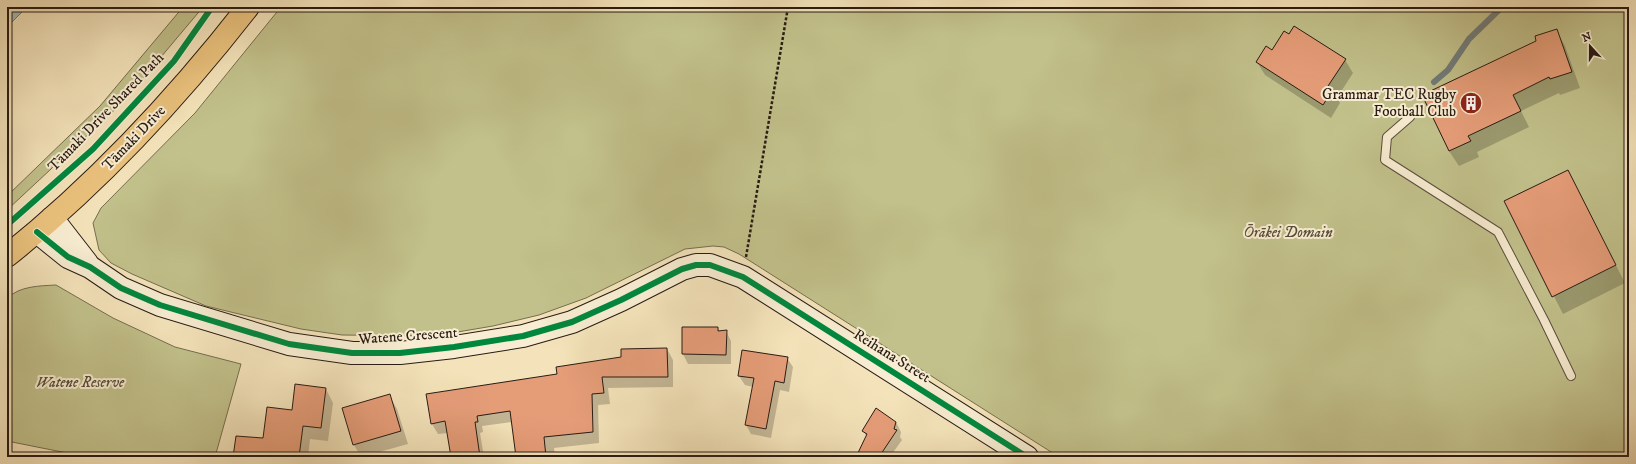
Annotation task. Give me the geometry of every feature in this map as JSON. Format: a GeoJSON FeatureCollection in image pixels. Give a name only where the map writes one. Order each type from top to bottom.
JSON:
{"type":"FeatureCollection","features":[{"type":"Feature","properties":{"kind":"main road","name":"Tāmaki Drive"},"geometry":{"type":"LineString","coordinates":[[7,256],[45,225],[131,142],[209,56],[248,7]]}},
{"type":"Feature","properties":{"kind":"street","name":"Watene Crescent"},"geometry":{"type":"LineString","coordinates":[[45,225],[68,257],[90,267],[121,288],[160,305],[289,344],[352,353],[400,353],[454,347],[524,336],[572,322],[621,300],[666,277],[696,265],[710,265],[726,269],[743,277]]}},
{"type":"Feature","properties":{"kind":"street","name":"Reihana Street"},"geometry":{"type":"LineString","coordinates":[[743,277],[1027,457]]}},
{"type":"Feature","properties":{"kind":"lane"},"geometry":{"type":"LineString","coordinates":[[1410,117],[1387,137],[1385,160],[1498,232],[1544,320],[1571,376]]}},
{"type":"Feature","properties":{"kind":"path"},"geometry":{"type":"LineString","coordinates":[[743,277],[788,7]]}},
{"type":"Feature","properties":{"kind":"green space"},"geometry":{"type":"Polygon","coordinates":[[[183,7],[203,7],[124,101],[7,210],[7,196],[100,106],[183,7]]]}},
{"type":"Feature","properties":{"kind":"green space","name":"Ōrākei Domain"},"geometry":{"type":"Polygon","coordinates":[[[281,7],[1629,7],[1629,457],[1059,457],[739,254],[724,247],[713,246],[685,249],[586,298],[539,315],[493,326],[434,336],[342,335],[301,329],[206,306],[132,274],[111,263],[99,250],[93,223],[101,208],[195,113],[281,7]]]}},
{"type":"Feature","properties":{"kind":"green space","name":"Watene Reserve"},"geometry":{"type":"Polygon","coordinates":[[[56,285],[113,318],[175,347],[241,364],[215,457],[87,457],[7,441],[7,298],[24,289],[36,286],[56,285]]]}},
{"type":"Feature","properties":{"kind":"water"},"geometry":{"type":"Polygon","coordinates":[[[7,7],[27,7],[7,27],[7,7]]]}},
{"type":"Feature","properties":{"kind":"building"},"geometry":{"type":"Polygon","coordinates":[[[1294,26],[1346,59],[1328,86],[1333,89],[1323,105],[1256,62],[1266,46],[1272,50],[1284,31],[1289,34],[1294,26]]]}},
{"type":"Feature","properties":{"kind":"building","name":"Grammar TEC Rugby Football Club"},"geometry":{"type":"Polygon","coordinates":[[[1557,29],[1572,72],[1550,79],[1549,77],[1513,95],[1521,111],[1468,136],[1471,141],[1449,151],[1422,95],[1536,41],[1535,36],[1557,29]]]}},
{"type":"Feature","properties":{"kind":"building"},"geometry":{"type":"Polygon","coordinates":[[[1568,170],[1616,265],[1552,297],[1504,201],[1568,170]]]}},
{"type":"Feature","properties":{"kind":"building"},"geometry":{"type":"Polygon","coordinates":[[[682,327],[718,327],[718,331],[727,330],[726,355],[682,354],[682,327]]]}},
{"type":"Feature","properties":{"kind":"building"},"geometry":{"type":"Polygon","coordinates":[[[667,348],[668,377],[602,377],[604,393],[592,394],[593,432],[544,437],[546,457],[516,457],[510,411],[477,416],[478,422],[475,422],[480,457],[451,457],[445,421],[431,424],[426,394],[557,374],[556,367],[621,357],[621,349],[667,348]]]}},
{"type":"Feature","properties":{"kind":"building"},"geometry":{"type":"Polygon","coordinates":[[[742,350],[788,357],[784,383],[775,381],[766,429],[745,425],[754,378],[738,376],[742,350]]]}},
{"type":"Feature","properties":{"kind":"building"},"geometry":{"type":"Polygon","coordinates":[[[295,384],[326,388],[321,428],[303,426],[299,457],[233,457],[236,436],[263,438],[267,407],[292,410],[295,384]]]}},
{"type":"Feature","properties":{"kind":"building"},"geometry":{"type":"Polygon","coordinates":[[[390,394],[401,431],[353,445],[342,408],[390,394]]]}},
{"type":"Feature","properties":{"kind":"building"},"geometry":{"type":"Polygon","coordinates":[[[876,408],[896,422],[894,429],[897,430],[879,457],[856,457],[867,434],[862,431],[876,408]]]}},
{"type":"Feature","properties":{"kind":"waterway"},"geometry":{"type":"LineString","coordinates":[[1434,82],[1448,70],[1469,39],[1502,7]]}},
{"type":"Feature","properties":{"kind":"cycle path","name":"Tāmaki Drive Shared Path"},"geometry":{"type":"LineString","coordinates":[[7,225],[93,149],[174,61],[212,7]]}},
{"type":"Feature","properties":{"kind":"cycle path"},"geometry":{"type":"LineString","coordinates":[[37,232],[68,257],[90,267],[121,288],[160,305],[289,344],[352,353],[400,353],[454,347],[523,336],[572,322],[621,300],[682,269],[696,265],[710,265],[743,277],[1027,457]]}},
{"type":"Feature","properties":{"kind":"place","name":"Grammar TEC Rugby Football Club"},"geometry":{"type":"Point","coordinates":[1471,103]}}]}
